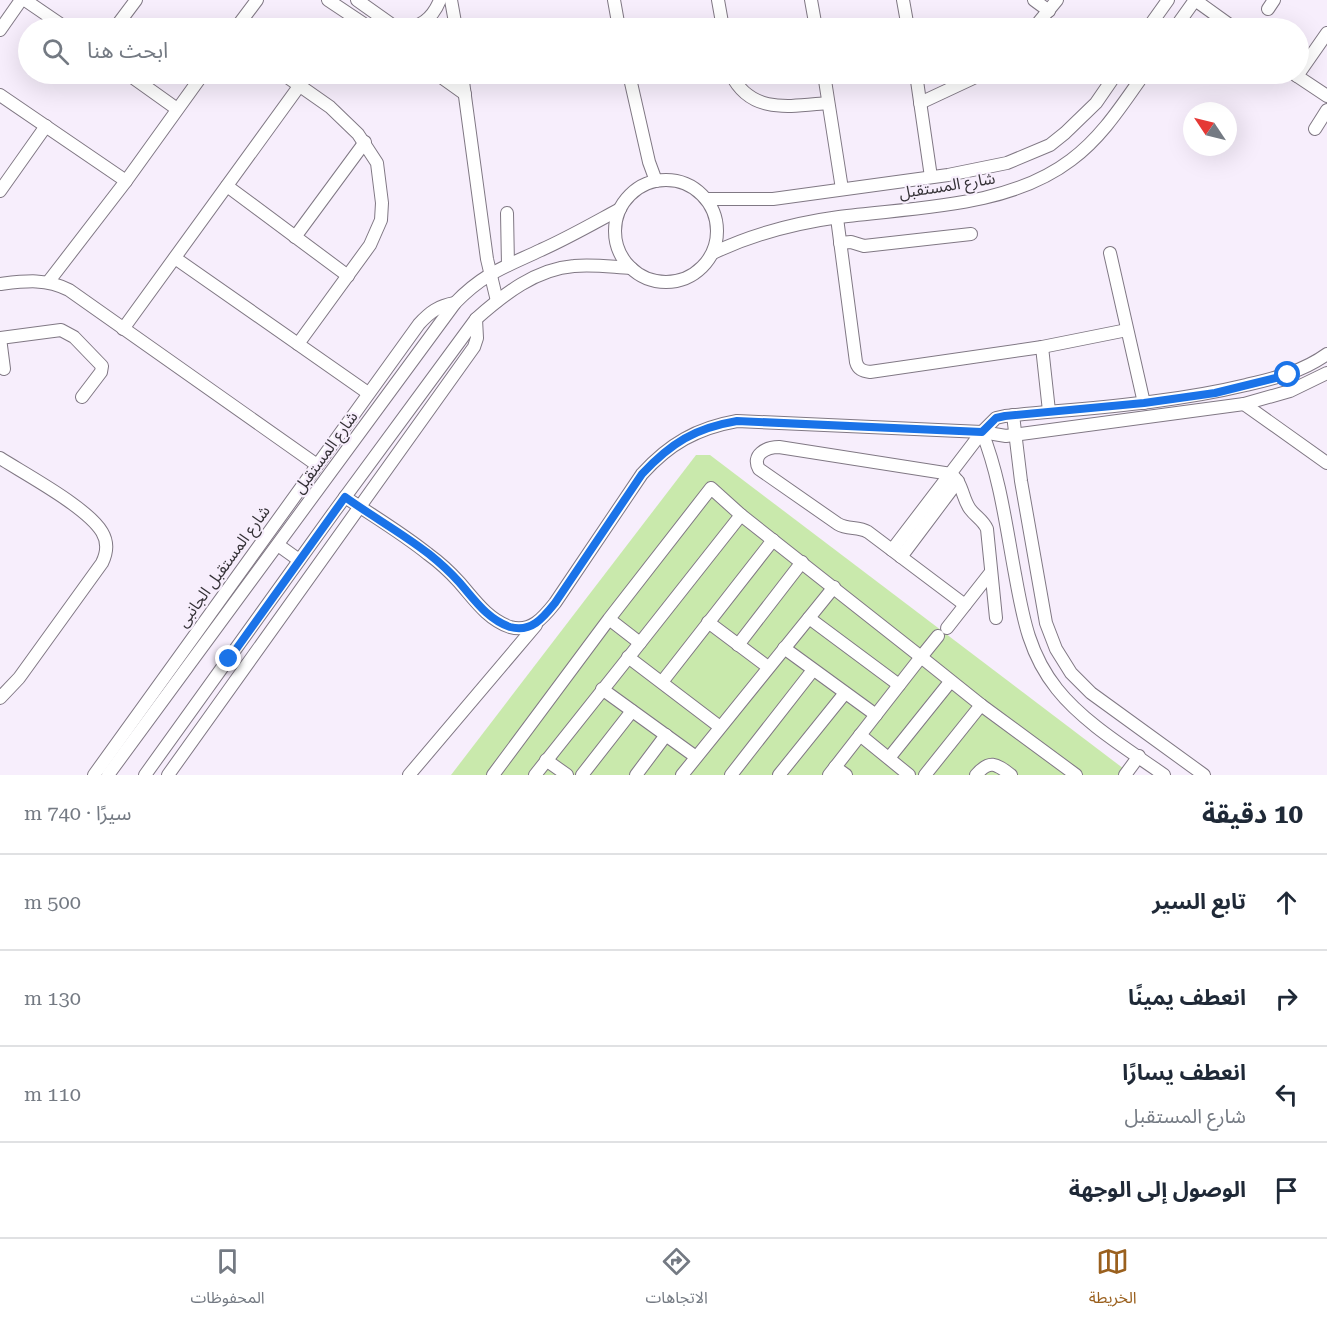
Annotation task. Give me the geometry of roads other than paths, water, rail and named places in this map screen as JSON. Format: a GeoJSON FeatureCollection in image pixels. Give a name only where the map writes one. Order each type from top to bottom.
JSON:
{"type":"FeatureCollection","features":[{"type":"Feature","properties":{"kind":"street"},"geometry":{"type":"LineString","coordinates":[[0,30],[23,0],[51,18]]}},
{"type":"Feature","properties":{"kind":"street"},"geometry":{"type":"LineString","coordinates":[[122,18],[136,0]]}},
{"type":"Feature","properties":{"kind":"street"},"geometry":{"type":"LineString","coordinates":[[244,18],[257,0]]}},
{"type":"Feature","properties":{"kind":"street"},"geometry":{"type":"LineString","coordinates":[[328,0],[355,18]]}},
{"type":"Feature","properties":{"kind":"street"},"geometry":{"type":"LineString","coordinates":[[357,0],[382,18]]}},
{"type":"Feature","properties":{"kind":"street"},"geometry":{"type":"LineString","coordinates":[[429,18],[434,14],[440,0]]}},
{"type":"Feature","properties":{"kind":"street"},"geometry":{"type":"LineString","coordinates":[[451,0],[454,18]]}},
{"type":"Feature","properties":{"kind":"street"},"geometry":{"type":"LineString","coordinates":[[614,0],[618,18]]}},
{"type":"Feature","properties":{"kind":"street"},"geometry":{"type":"LineString","coordinates":[[718,0],[721,18]]}},
{"type":"Feature","properties":{"kind":"street"},"geometry":{"type":"LineString","coordinates":[[811,0],[814,18]]}},
{"type":"Feature","properties":{"kind":"street"},"geometry":{"type":"LineString","coordinates":[[903,0],[906,18]]}},
{"type":"Feature","properties":{"kind":"street"},"geometry":{"type":"LineString","coordinates":[[1034,0],[1049,11]]}},
{"type":"Feature","properties":{"kind":"street"},"geometry":{"type":"LineString","coordinates":[[1043,18],[1057,0]]}},
{"type":"Feature","properties":{"kind":"street"},"geometry":{"type":"LineString","coordinates":[[1155,18],[1168,0]]}},
{"type":"Feature","properties":{"kind":"street"},"geometry":{"type":"LineString","coordinates":[[1182,18],[1195,0],[1220,18]]}},
{"type":"Feature","properties":{"kind":"street"},"geometry":{"type":"LineString","coordinates":[[1309,57],[1327,33]]}},
{"type":"Feature","properties":{"kind":"street"},"geometry":{"type":"LineString","coordinates":[[142,84],[177,109]]}},
{"type":"Feature","properties":{"kind":"street"},"geometry":{"type":"LineString","coordinates":[[49,282],[196,84]]}},
{"type":"Feature","properties":{"kind":"street"},"geometry":{"type":"LineString","coordinates":[[451,84],[465,94]]}},
{"type":"Feature","properties":{"kind":"street"},"geometry":{"type":"LineString","coordinates":[[464,84],[489,274],[497,301]]}},
{"type":"Feature","properties":{"kind":"street"},"geometry":{"type":"LineString","coordinates":[[631,84],[649,162],[656,181]]}},
{"type":"Feature","properties":{"kind":"street"},"geometry":{"type":"LineString","coordinates":[[738,84],[753,100],[779,107],[828,104]]}},
{"type":"Feature","properties":{"kind":"street"},"geometry":{"type":"LineString","coordinates":[[825,84],[842,189]]}},
{"type":"Feature","properties":{"kind":"street"},"geometry":{"type":"LineString","coordinates":[[917,84],[931,177]]}},
{"type":"Feature","properties":{"kind":"street"},"geometry":{"type":"LineString","coordinates":[[920,103],[961,84]]}},
{"type":"Feature","properties":{"kind":"street","name":"شارع المستقبل"},"geometry":{"type":"LineString","coordinates":[[706,199],[773,199],[931,177],[1007,163],[1050,145],[1082,118],[1109,84]]}},
{"type":"Feature","properties":{"kind":"street","name":"شارع المستقبل"},"geometry":{"type":"LineString","coordinates":[[712,253],[788,226],[972,201],[1012,191],[1032,183],[1072,160],[1113,118],[1137,84]]}},
{"type":"Feature","properties":{"kind":"street"},"geometry":{"type":"LineString","coordinates":[[1309,84],[1327,96]]}},
{"type":"Feature","properties":{"kind":"street"},"geometry":{"type":"LineString","coordinates":[[123,329],[300,85],[354,128],[365,142],[376,163],[382,203],[381,220],[370,245],[298,344]]}},
{"type":"Feature","properties":{"kind":"street"},"geometry":{"type":"LineString","coordinates":[[0,94],[126,181]]}},
{"type":"Feature","properties":{"kind":"street"},"geometry":{"type":"LineString","coordinates":[[1315,129],[1327,110]]}},
{"type":"Feature","properties":{"kind":"street"},"geometry":{"type":"LineString","coordinates":[[0,191],[46,126]]}},
{"type":"Feature","properties":{"kind":"street"},"geometry":{"type":"LineString","coordinates":[[295,237],[365,142]]}},
{"type":"Feature","properties":{"kind":"street"},"geometry":{"type":"LineString","coordinates":[[656,181],[677,181],[688,185],[706,199],[715,215],[717,238],[712,253],[699,271],[678,281],[657,282],[647,279],[631,268],[622,258],[615,237],[615,226],[620,209],[634,191],[656,181]]}},
{"type":"Feature","properties":{"kind":"street"},"geometry":{"type":"LineString","coordinates":[[227,186],[348,276]]}},
{"type":"Feature","properties":{"kind":"street","name":"شارع المستقبل"},"geometry":{"type":"LineString","coordinates":[[108,775],[455,303],[470,287],[489,274],[542,250],[620,209]]}},
{"type":"Feature","properties":{"kind":"street"},"geometry":{"type":"LineString","coordinates":[[507,213],[507,265]]}},
{"type":"Feature","properties":{"kind":"street"},"geometry":{"type":"LineString","coordinates":[[837,218],[856,362],[862,371],[870,372],[1042,347],[1127,330]]}},
{"type":"Feature","properties":{"kind":"street"},"geometry":{"type":"LineString","coordinates":[[840,243],[851,242],[864,246],[971,234]]}},
{"type":"Feature","properties":{"kind":"street"},"geometry":{"type":"LineString","coordinates":[[1110,253],[1144,403]]}},
{"type":"Feature","properties":{"kind":"street"},"geometry":{"type":"LineString","coordinates":[[175,258],[368,393]]}},
{"type":"Feature","properties":{"kind":"street"},"geometry":{"type":"LineString","coordinates":[[146,775],[299,560],[476,319],[522,283],[544,273],[573,266],[631,268]]}},
{"type":"Feature","properties":{"kind":"street"},"geometry":{"type":"LineString","coordinates":[[0,284],[49,282],[69,290],[317,465]]}},
{"type":"Feature","properties":{"kind":"street","name":"شارع المستقبل الجانبى"},"geometry":{"type":"LineString","coordinates":[[94,775],[418,324],[432,310],[455,303]]}},
{"type":"Feature","properties":{"kind":"street"},"geometry":{"type":"LineString","coordinates":[[168,775],[474,347],[478,330],[476,319]]}},
{"type":"Feature","properties":{"kind":"street"},"geometry":{"type":"LineString","coordinates":[[4,369],[0,338],[54,330],[68,333],[102,366],[101,372],[82,397]]}},
{"type":"Feature","properties":{"kind":"street"},"geometry":{"type":"LineString","coordinates":[[1042,347],[1049,411]]}},
{"type":"Feature","properties":{"kind":"street"},"geometry":{"type":"LineString","coordinates":[[896,553],[954,477],[982,432],[996,418],[1144,403],[1215,393],[1288,375],[1327,354]]}},
{"type":"Feature","properties":{"kind":"street"},"geometry":{"type":"LineString","coordinates":[[409,775],[555,603],[642,474],[657,457],[694,432],[737,421],[982,432],[998,436],[1015,435],[1244,404],[1290,391],[1327,373]]}},
{"type":"Feature","properties":{"kind":"street"},"geometry":{"type":"LineString","coordinates":[[1244,404],[1327,463]]}},
{"type":"Feature","properties":{"kind":"street"},"geometry":{"type":"LineString","coordinates":[[1013,415],[1021,481],[1044,611],[1056,649],[1071,673],[1091,693],[1204,775]]}},
{"type":"Feature","properties":{"kind":"street"},"geometry":{"type":"LineString","coordinates":[[982,432],[993,461],[1026,630],[1034,651],[1058,690],[1073,707],[1164,775]]}},
{"type":"Feature","properties":{"kind":"street"},"geometry":{"type":"LineString","coordinates":[[954,477],[779,447],[767,449],[756,459],[759,469],[838,524],[848,528],[863,529],[965,605]]}},
{"type":"Feature","properties":{"kind":"street"},"geometry":{"type":"LineString","coordinates":[[0,458],[66,499],[88,518],[102,532],[106,550],[102,563],[19,678],[0,698]]}},
{"type":"Feature","properties":{"kind":"street"},"geometry":{"type":"LineString","coordinates":[[954,477],[968,506],[987,529],[996,618]]}},
{"type":"Feature","properties":{"kind":"street"},"geometry":{"type":"LineString","coordinates":[[493,775],[609,619],[711,488],[741,515],[834,587],[950,682],[1076,775]]}},
{"type":"Feature","properties":{"kind":"street"},"geometry":{"type":"LineString","coordinates":[[345,497],[396,529],[430,555],[493,619],[511,627],[526,628],[539,621]]}},
{"type":"Feature","properties":{"kind":"street"},"geometry":{"type":"LineString","coordinates":[[535,775],[741,515]]}},
{"type":"Feature","properties":{"kind":"street"},"geometry":{"type":"LineString","coordinates":[[662,682],[772,540]]}},
{"type":"Feature","properties":{"kind":"street"},"geometry":{"type":"LineString","coordinates":[[278,545],[299,560]]}},
{"type":"Feature","properties":{"kind":"street"},"geometry":{"type":"LineString","coordinates":[[738,645],[802,562]]}},
{"type":"Feature","properties":{"kind":"street"},"geometry":{"type":"LineString","coordinates":[[846,775],[832,771],[898,685],[991,572]]}},
{"type":"Feature","properties":{"kind":"street"},"geometry":{"type":"LineString","coordinates":[[688,773],[696,757],[834,587]]}},
{"type":"Feature","properties":{"kind":"street"},"geometry":{"type":"LineString","coordinates":[[267,606],[282,616]]}},
{"type":"Feature","properties":{"kind":"street"},"geometry":{"type":"LineString","coordinates":[[808,618],[898,685]]}},
{"type":"Feature","properties":{"kind":"street"},"geometry":{"type":"LineString","coordinates":[[609,619],[640,643]]}},
{"type":"Feature","properties":{"kind":"street"},"geometry":{"type":"LineString","coordinates":[[708,622],[768,667]]}},
{"type":"Feature","properties":{"kind":"street"},"geometry":{"type":"LineString","coordinates":[[784,648],[876,715]]}},
{"type":"Feature","properties":{"kind":"street"},"geometry":{"type":"LineString","coordinates":[[628,657],[720,727]]}},
{"type":"Feature","properties":{"kind":"street"},"geometry":{"type":"LineString","coordinates":[[730,775],[813,670]]}},
{"type":"Feature","properties":{"kind":"street"},"geometry":{"type":"LineString","coordinates":[[889,758],[950,682]]}},
{"type":"Feature","properties":{"kind":"street"},"geometry":{"type":"LineString","coordinates":[[602,689],[696,757]]}},
{"type":"Feature","properties":{"kind":"street"},"geometry":{"type":"LineString","coordinates":[[779,775],[845,693]]}},
{"type":"Feature","properties":{"kind":"street"},"geometry":{"type":"LineString","coordinates":[[925,775],[981,705]]}},
{"type":"Feature","properties":{"kind":"street"},"geometry":{"type":"LineString","coordinates":[[582,775],[632,711]]}},
{"type":"Feature","properties":{"kind":"street"},"geometry":{"type":"LineString","coordinates":[[636,775],[666,735]]}},
{"type":"Feature","properties":{"kind":"street"},"geometry":{"type":"LineString","coordinates":[[860,735],[909,775]]}},
{"type":"Feature","properties":{"kind":"street"},"geometry":{"type":"LineString","coordinates":[[171,740],[186,750]]}},
{"type":"Feature","properties":{"kind":"street"},"geometry":{"type":"LineString","coordinates":[[1125,775],[1139,756]]}},
{"type":"Feature","properties":{"kind":"street"},"geometry":{"type":"LineString","coordinates":[[546,760],[567,775]]}},
{"type":"Feature","properties":{"kind":"street"},"geometry":{"type":"LineString","coordinates":[[976,775],[986,765],[993,764],[1011,775]]}}]}
